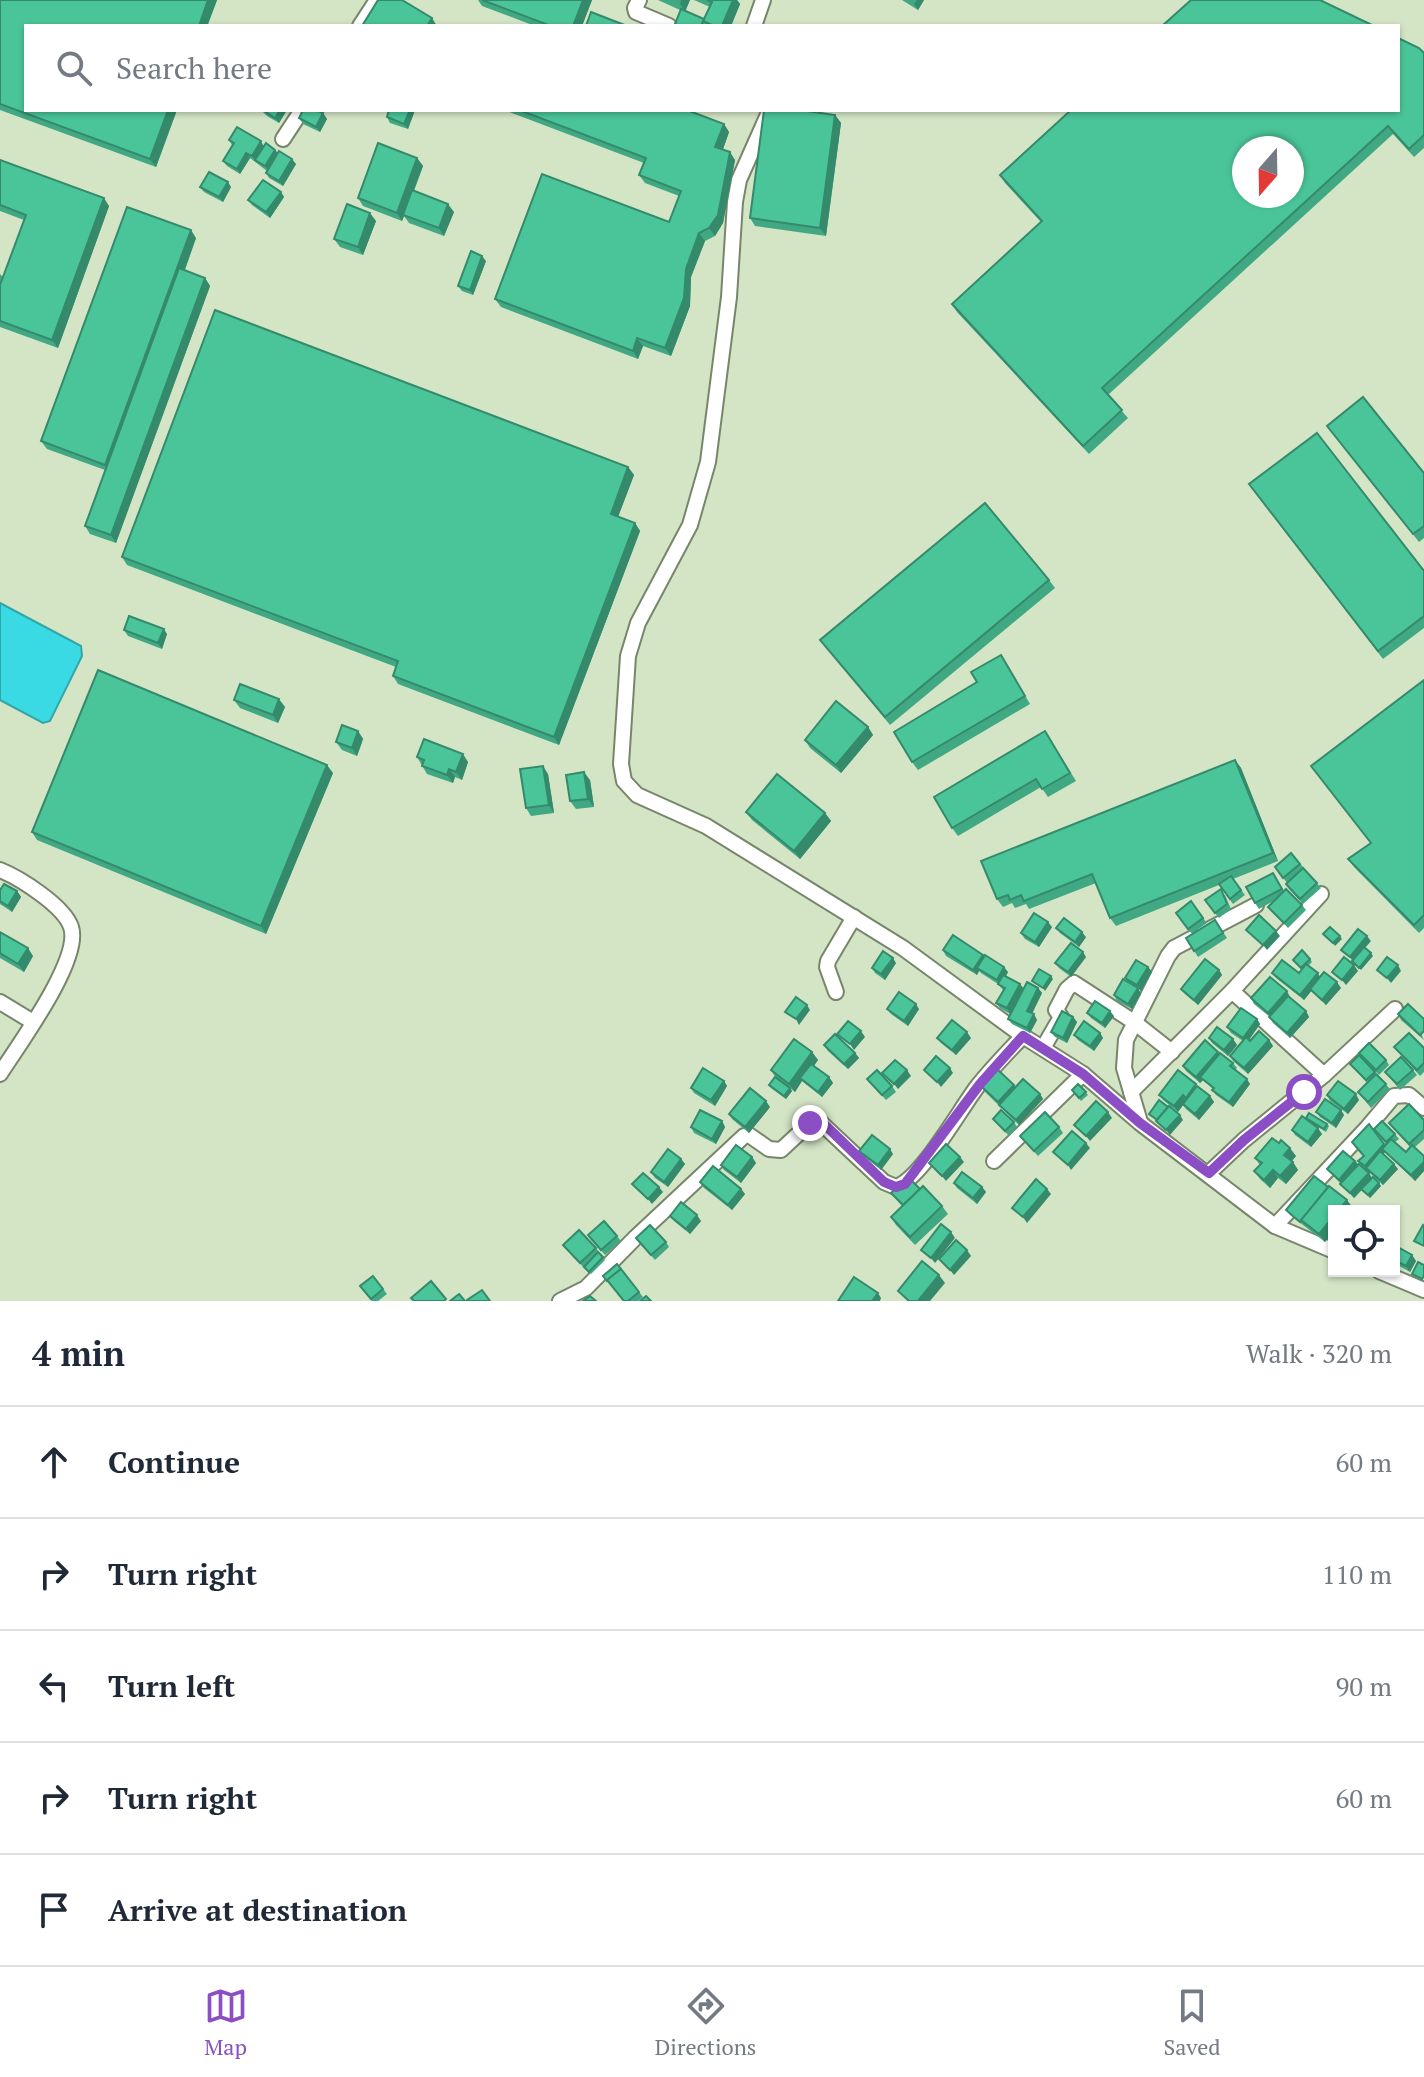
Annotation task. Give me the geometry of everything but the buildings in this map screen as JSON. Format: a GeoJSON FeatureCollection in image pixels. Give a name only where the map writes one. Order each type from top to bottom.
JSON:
{"type":"FeatureCollection","features":[{"type":"Feature","properties":{"kind":"street"},"geometry":{"type":"LineString","coordinates":[[361,24],[377,0]]}},
{"type":"Feature","properties":{"kind":"street"},"geometry":{"type":"LineString","coordinates":[[639,0],[636,12],[664,24]]}},
{"type":"Feature","properties":{"kind":"street"},"geometry":{"type":"LineString","coordinates":[[755,24],[763,0]]}},
{"type":"Feature","properties":{"kind":"street"},"geometry":{"type":"LineString","coordinates":[[283,139],[301,112]]}},
{"type":"Feature","properties":{"kind":"street"},"geometry":{"type":"LineString","coordinates":[[769,112],[739,180],[735,202],[729,297],[710,451],[702,486],[690,525],[638,623],[628,656],[621,774],[624,781],[637,795],[706,826],[903,948],[1023,1036],[1083,1074],[1140,1123],[1275,1226],[1328,1248]]}},
{"type":"Feature","properties":{"kind":"street"},"geometry":{"type":"LineString","coordinates":[[0,870],[52,903],[68,920],[74,943],[67,964],[0,1074]]}},
{"type":"Feature","properties":{"kind":"street"},"geometry":{"type":"LineString","coordinates":[[1131,1092],[1232,991],[1321,894]]}},
{"type":"Feature","properties":{"kind":"street"},"geometry":{"type":"LineString","coordinates":[[1140,1123],[1124,1068],[1126,1040],[1134,1022],[1174,948],[1256,905]]}},
{"type":"Feature","properties":{"kind":"street"},"geometry":{"type":"LineString","coordinates":[[836,992],[827,967],[828,961],[854,917]]}},
{"type":"Feature","properties":{"kind":"street"},"geometry":{"type":"LineString","coordinates":[[1043,1048],[1061,1017],[1056,1010],[1067,989],[1074,983],[1134,1022],[1172,1052]]}},
{"type":"Feature","properties":{"kind":"street"},"geometry":{"type":"LineString","coordinates":[[1232,991],[1324,1075]]}},
{"type":"Feature","properties":{"kind":"street"},"geometry":{"type":"LineString","coordinates":[[0,1002],[33,1022]]}},
{"type":"Feature","properties":{"kind":"street"},"geometry":{"type":"LineString","coordinates":[[1209,1173],[1244,1140],[1324,1075],[1395,1009]]}},
{"type":"Feature","properties":{"kind":"street"},"geometry":{"type":"LineString","coordinates":[[560,1301],[586,1288],[744,1136],[749,1135],[769,1149],[781,1150],[810,1123],[820,1122],[884,1182],[896,1187],[905,1184],[980,1084],[1023,1036]]}},
{"type":"Feature","properties":{"kind":"street"},"geometry":{"type":"LineString","coordinates":[[994,1161],[1083,1074]]}},
{"type":"Feature","properties":{"kind":"street"},"geometry":{"type":"LineString","coordinates":[[1412,1097],[1424,1086]]}},
{"type":"Feature","properties":{"kind":"street"},"geometry":{"type":"LineString","coordinates":[[1275,1226],[1394,1096],[1405,1094],[1424,1108]]}},
{"type":"Feature","properties":{"kind":"street"},"geometry":{"type":"LineString","coordinates":[[1393,1277],[1424,1290]]}},
{"type":"Feature","properties":{"kind":"water"},"geometry":{"type":"Polygon","coordinates":[[[0,603],[81,646],[82,656],[50,721],[43,723],[0,700],[0,603]]]}},
{"type":"Feature","properties":{"kind":"route"},"geometry":{"type":"LineString","coordinates":[[810,1123],[815,1121],[825,1125],[884,1182],[896,1187],[905,1184],[980,1084],[1023,1036],[1083,1074],[1140,1123],[1209,1173],[1244,1140],[1304,1092]]}}]}
